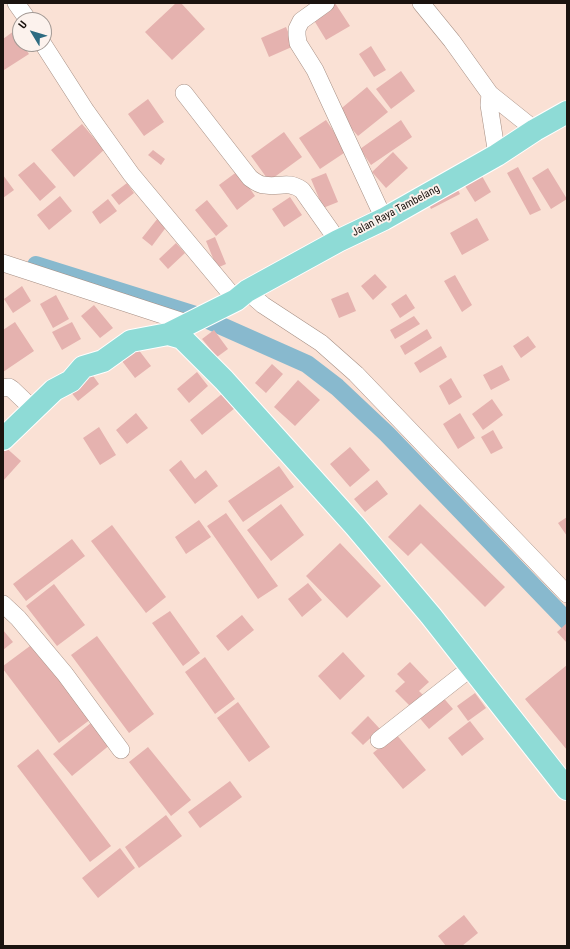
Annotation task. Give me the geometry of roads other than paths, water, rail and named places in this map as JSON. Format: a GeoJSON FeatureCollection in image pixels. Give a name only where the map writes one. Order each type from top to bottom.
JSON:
{"type":"FeatureCollection","features":[{"type":"Feature","properties":{"kind":"main road","name":"Jalan Raya Tambelang"},"geometry":{"type":"LineString","coordinates":[[190,324],[338,242],[384,219],[497,155],[535,130],[567,112]]}},
{"type":"Feature","properties":{"kind":"main road"},"geometry":{"type":"LineString","coordinates":[[3,439],[54,390],[71,381],[83,366],[103,362],[131,341],[168,334],[190,324]]}},
{"type":"Feature","properties":{"kind":"main road"},"geometry":{"type":"LineString","coordinates":[[168,334],[182,338],[224,380],[355,526],[472,667],[567,790]]}},
{"type":"Feature","properties":{"kind":"street"},"geometry":{"type":"LineString","coordinates":[[16,3],[22,12]]}},
{"type":"Feature","properties":{"kind":"street"},"geometry":{"type":"LineString","coordinates":[[326,3],[301,21],[296,35],[298,43],[315,70],[384,219]]}},
{"type":"Feature","properties":{"kind":"street"},"geometry":{"type":"LineString","coordinates":[[421,3],[452,41],[490,94],[535,130]]}},
{"type":"Feature","properties":{"kind":"street"},"geometry":{"type":"LineString","coordinates":[[48,52],[86,111],[131,174],[235,299],[262,305],[321,343],[356,374],[567,594]]}},
{"type":"Feature","properties":{"kind":"street"},"geometry":{"type":"LineString","coordinates":[[184,93],[250,178],[263,185],[275,186],[291,184],[298,187],[302,190],[338,242]]}},
{"type":"Feature","properties":{"kind":"street"},"geometry":{"type":"LineString","coordinates":[[490,94],[489,105],[497,155]]}},
{"type":"Feature","properties":{"kind":"street"},"geometry":{"type":"LineString","coordinates":[[3,263],[190,324]]}},
{"type":"Feature","properties":{"kind":"street"},"geometry":{"type":"LineString","coordinates":[[3,388],[9,387],[12,389],[34,410]]}},
{"type":"Feature","properties":{"kind":"street"},"geometry":{"type":"LineString","coordinates":[[3,604],[18,618],[65,674],[121,750]]}},
{"type":"Feature","properties":{"kind":"street"},"geometry":{"type":"LineString","coordinates":[[379,740],[472,667]]}},
{"type":"Feature","properties":{"kind":"waterway"},"geometry":{"type":"LineString","coordinates":[[36,265],[199,316],[307,364],[337,387],[387,434],[567,621]]}}]}
